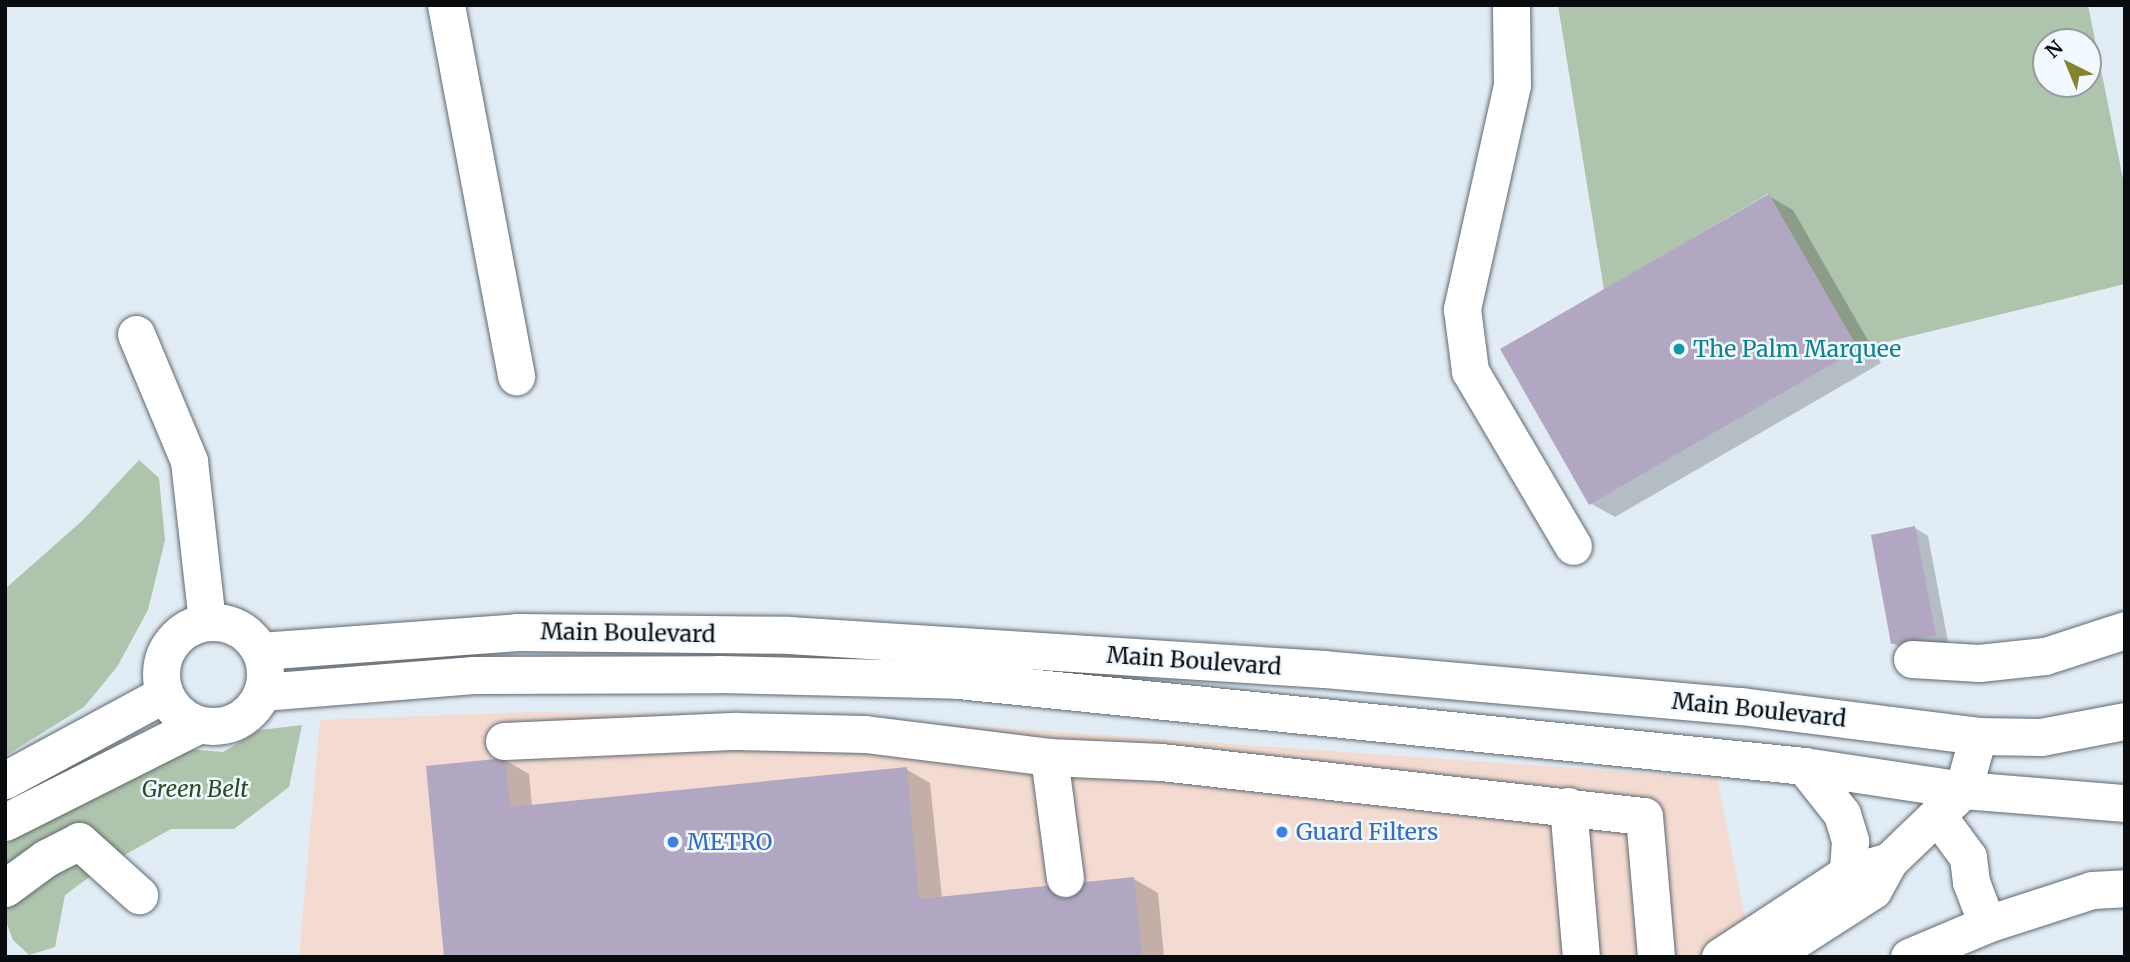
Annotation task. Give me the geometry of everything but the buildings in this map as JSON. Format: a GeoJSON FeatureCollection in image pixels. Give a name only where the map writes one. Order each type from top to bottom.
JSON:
{"type":"FeatureCollection","features":[{"type":"Feature","properties":{"kind":"street"},"geometry":{"type":"LineString","coordinates":[[446,5],[516,376]]}},
{"type":"Feature","properties":{"kind":"street"},"geometry":{"type":"LineString","coordinates":[[1511,5],[1512,85],[1462,309],[1470,371],[1573,546]]}},
{"type":"Feature","properties":{"kind":"street"},"geometry":{"type":"LineString","coordinates":[[136,334],[189,461],[207,622]]}},
{"type":"Feature","properties":{"kind":"street"},"geometry":{"type":"LineString","coordinates":[[5,822],[198,725],[236,721],[252,709],[262,692],[265,671],[260,651],[238,628],[207,622],[178,635],[168,648],[160,678],[164,694],[184,718],[198,725]]}},
{"type":"Feature","properties":{"kind":"street"},"geometry":{"type":"LineString","coordinates":[[1912,659],[1979,663],[2045,656],[2125,630]]}},
{"type":"Feature","properties":{"kind":"street","name":"Main Boulevard"},"geometry":{"type":"LineString","coordinates":[[260,651],[517,632],[789,635],[1324,669],[1741,706],[1978,736],[2041,737],[2125,721]]}},
{"type":"Feature","properties":{"kind":"street","name":"Main Boulevard"},"geometry":{"type":"LineString","coordinates":[[262,692],[473,675],[718,674],[958,680],[1804,766],[1963,790],[2125,803]]}},
{"type":"Feature","properties":{"kind":"street"},"geometry":{"type":"LineString","coordinates":[[5,779],[164,694]]}},
{"type":"Feature","properties":{"kind":"street"},"geometry":{"type":"LineString","coordinates":[[504,741],[737,731],[866,734],[1049,757],[1161,762],[1644,816],[1656,957]]}},
{"type":"Feature","properties":{"kind":"street"},"geometry":{"type":"LineString","coordinates":[[1769,957],[1873,890],[1889,861],[1963,790],[1978,736]]}},
{"type":"Feature","properties":{"kind":"street"},"geometry":{"type":"LineString","coordinates":[[1049,757],[1065,878]]}},
{"type":"Feature","properties":{"kind":"street"},"geometry":{"type":"LineString","coordinates":[[1804,766],[1842,814],[1850,841],[1849,873]]}},
{"type":"Feature","properties":{"kind":"street"},"geometry":{"type":"LineString","coordinates":[[1567,806],[1581,957]]}},
{"type":"Feature","properties":{"kind":"street"},"geometry":{"type":"LineString","coordinates":[[1937,815],[1968,857],[1970,882],[1987,924]]}},
{"type":"Feature","properties":{"kind":"street"},"geometry":{"type":"LineString","coordinates":[[5,888],[46,858],[79,841],[139,895]]}},
{"type":"Feature","properties":{"kind":"street"},"geometry":{"type":"LineString","coordinates":[[1720,957],[1849,873],[1889,861]]}},
{"type":"Feature","properties":{"kind":"street"},"geometry":{"type":"LineString","coordinates":[[1909,957],[1987,924],[2092,890],[2125,888]]}},
{"type":"Feature","properties":{"kind":"shaded area"},"geometry":{"type":"Polygon","coordinates":[[[530,712],[857,718],[1717,778],[1753,957],[299,957],[320,720],[530,712]]]}},
{"type":"Feature","properties":{"kind":"green space"},"geometry":{"type":"Polygon","coordinates":[[[1558,5],[2088,5],[2093,28],[2032,28],[2032,98],[2102,98],[2102,75],[2125,189],[2125,284],[1858,349],[1768,194],[1604,290],[1558,5]]]}},
{"type":"Feature","properties":{"kind":"green space"},"geometry":{"type":"Polygon","coordinates":[[[139,460],[159,478],[165,540],[148,610],[117,667],[84,707],[5,756],[5,589],[83,520],[139,460]]]}},
{"type":"Feature","properties":{"kind":"green space","name":"Green Belt"},"geometry":{"type":"Polygon","coordinates":[[[302,725],[289,787],[234,829],[171,829],[103,867],[65,895],[55,947],[29,955],[13,940],[5,919],[5,846],[23,831],[186,749],[223,752],[260,730],[302,725]]]}},
{"type":"Feature","properties":{"kind":"place","name":"The Palm Marquee"},"geometry":{"type":"Point","coordinates":[1679,349]}},
{"type":"Feature","properties":{"kind":"place","name":"Guard Filters"},"geometry":{"type":"Point","coordinates":[1282,832]}},
{"type":"Feature","properties":{"kind":"place","name":"METRO"},"geometry":{"type":"Point","coordinates":[673,842]}}]}
